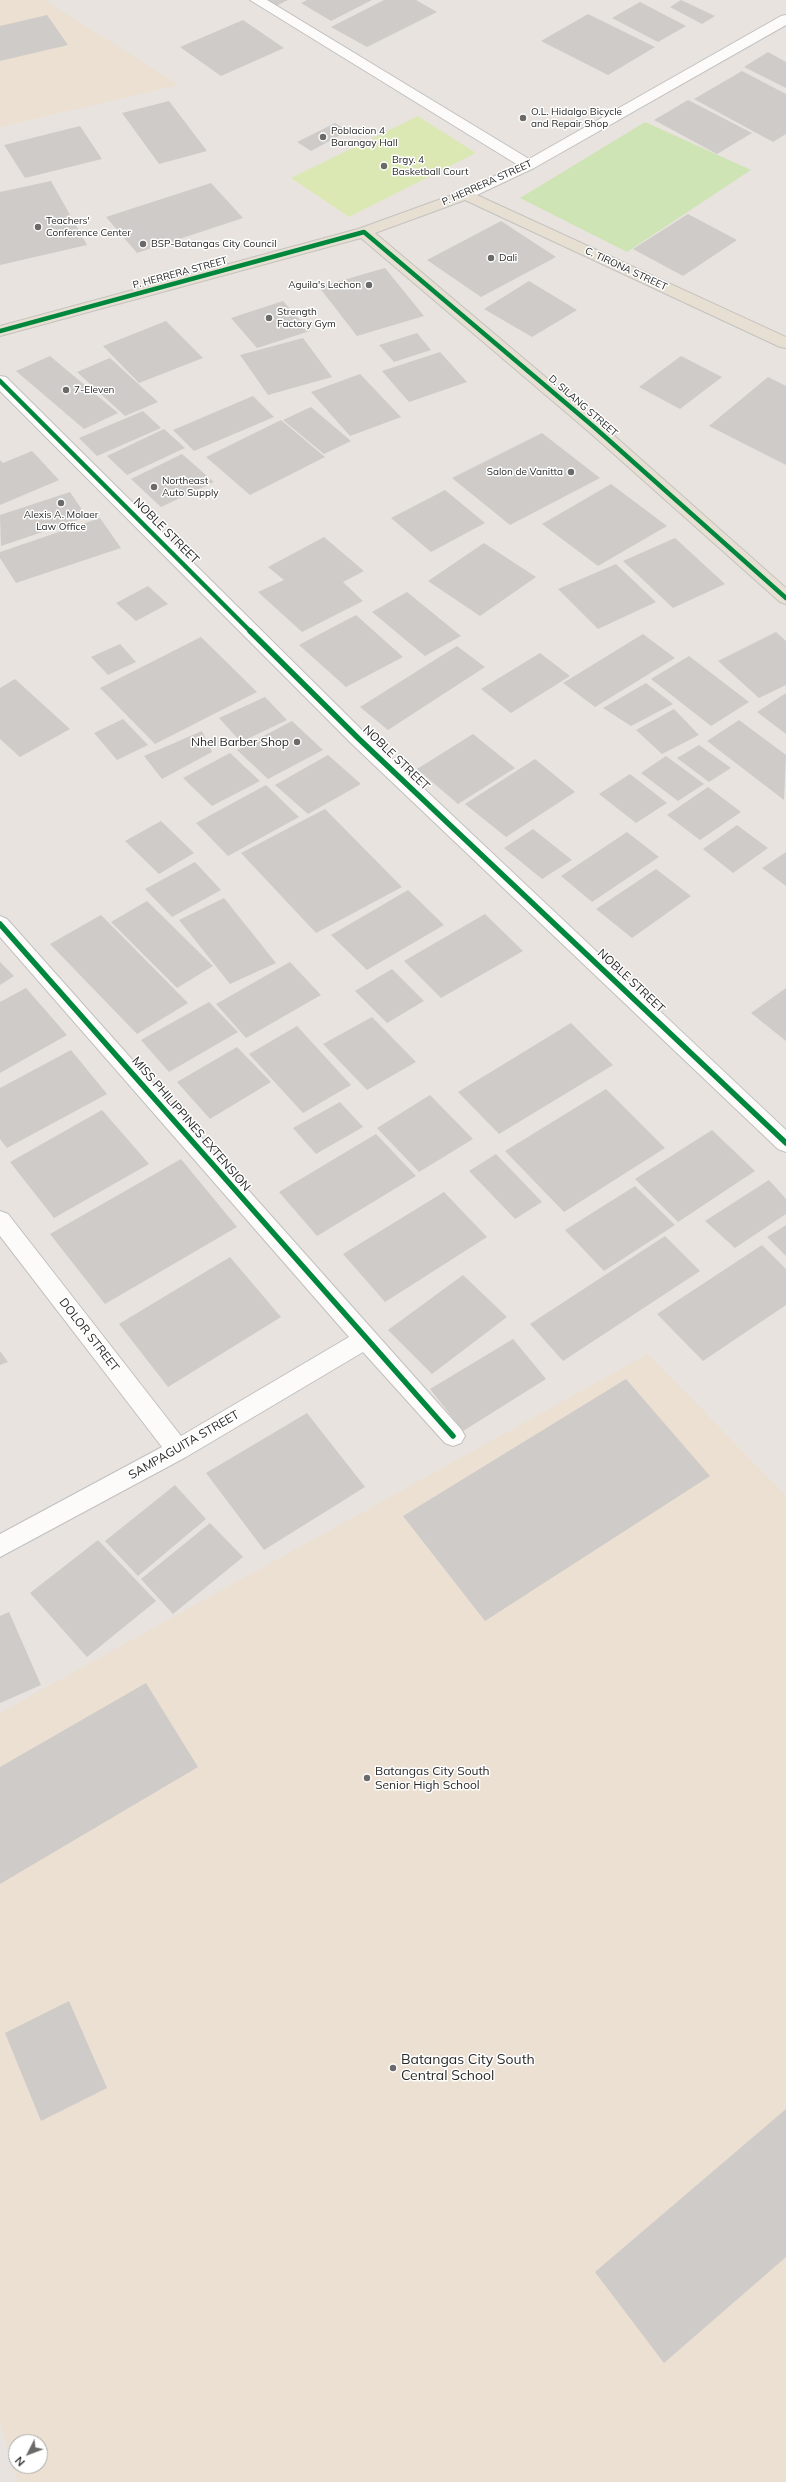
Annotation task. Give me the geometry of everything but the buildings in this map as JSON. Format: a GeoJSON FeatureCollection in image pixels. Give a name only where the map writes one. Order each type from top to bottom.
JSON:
{"type":"FeatureCollection","features":[{"type":"Feature","properties":{"kind":"main road","name":"P. HERRERA STREET"},"geometry":{"type":"LineString","coordinates":[[0,331],[364,232],[466,195]]}},
{"type":"Feature","properties":{"kind":"main road","name":"C. TIRONA STREET"},"geometry":{"type":"LineString","coordinates":[[466,195],[786,343]]}},
{"type":"Feature","properties":{"kind":"main road","name":"D. SILANG STREET"},"geometry":{"type":"LineString","coordinates":[[364,232],[594,427],[786,598]]}},
{"type":"Feature","properties":{"kind":"street"},"geometry":{"type":"LineString","coordinates":[[257,0],[529,165]]}},
{"type":"Feature","properties":{"kind":"street","name":"P. HERRERA STREET"},"geometry":{"type":"LineString","coordinates":[[466,195],[529,165],[786,19]]}},
{"type":"Feature","properties":{"kind":"street","name":"NOBLE STREET"},"geometry":{"type":"LineString","coordinates":[[0,381],[359,739],[786,1143]]}},
{"type":"Feature","properties":{"kind":"street","name":"MISS PHILIPPINES EXTENSION"},"geometry":{"type":"LineString","coordinates":[[0,924],[365,1339],[453,1436]]}},
{"type":"Feature","properties":{"kind":"street","name":"DOLOR STREET"},"geometry":{"type":"LineString","coordinates":[[0,1220],[178,1450]]}},
{"type":"Feature","properties":{"kind":"street","name":"SAMPAGUITA STREET"},"geometry":{"type":"LineString","coordinates":[[0,1546],[178,1450],[365,1339]]}},
{"type":"Feature","properties":{"kind":"shaded area"},"geometry":{"type":"Polygon","coordinates":[[[0,0],[44,0],[179,85],[0,127],[0,0]]]}},
{"type":"Feature","properties":{"kind":"shaded area","name":"Batangas City South Central School"},"geometry":{"type":"Polygon","coordinates":[[[648,1354],[786,1496],[786,2482],[18,2482],[16,2474],[48,2474],[48,2434],[8,2434],[8,2449],[0,2422],[0,1713],[648,1354]]]}},
{"type":"Feature","properties":{"kind":"green space","name":"Brgy. 4 Basketball Court"},"geometry":{"type":"Polygon","coordinates":[[[418,116],[476,153],[349,217],[291,178],[418,116]]]}},
{"type":"Feature","properties":{"kind":"green space"},"geometry":{"type":"Polygon","coordinates":[[[645,122],[751,170],[627,252],[520,198],[645,122]]]}},
{"type":"Feature","properties":{"kind":"cycle path"},"geometry":{"type":"LineString","coordinates":[[0,331],[364,232],[594,427],[786,598]]}},
{"type":"Feature","properties":{"kind":"cycle path"},"geometry":{"type":"LineString","coordinates":[[0,381],[359,739],[786,1143]]}},
{"type":"Feature","properties":{"kind":"cycle path"},"geometry":{"type":"LineString","coordinates":[[0,924],[365,1339],[453,1436]]}},
{"type":"Feature","properties":{"kind":"place","name":"O.L. Hidalgo Bicycle and Repair Shop"},"geometry":{"type":"Point","coordinates":[523,118]}},
{"type":"Feature","properties":{"kind":"place","name":"Poblacion 4 Barangay Hall"},"geometry":{"type":"Point","coordinates":[323,137]}},
{"type":"Feature","properties":{"kind":"place","name":"Brgy. 4 Basketball Court"},"geometry":{"type":"Point","coordinates":[384,166]}},
{"type":"Feature","properties":{"kind":"place","name":"Teachers' Conference Center"},"geometry":{"type":"Point","coordinates":[38,227]}},
{"type":"Feature","properties":{"kind":"place","name":"BSP-Batangas City Council"},"geometry":{"type":"Point","coordinates":[143,244]}},
{"type":"Feature","properties":{"kind":"place","name":"Dali"},"geometry":{"type":"Point","coordinates":[491,258]}},
{"type":"Feature","properties":{"kind":"place","name":"Aguila's Lechon"},"geometry":{"type":"Point","coordinates":[369,285]}},
{"type":"Feature","properties":{"kind":"place","name":"Strength Factory Gym"},"geometry":{"type":"Point","coordinates":[269,318]}},
{"type":"Feature","properties":{"kind":"place","name":"7-Eleven"},"geometry":{"type":"Point","coordinates":[66,390]}},
{"type":"Feature","properties":{"kind":"place","name":"Salon de Vanitta"},"geometry":{"type":"Point","coordinates":[571,472]}},
{"type":"Feature","properties":{"kind":"place","name":"Northeast Auto Supply"},"geometry":{"type":"Point","coordinates":[154,487]}},
{"type":"Feature","properties":{"kind":"place","name":"Alexis A. Molaer Law Office"},"geometry":{"type":"Point","coordinates":[61,503]}},
{"type":"Feature","properties":{"kind":"place","name":"Nhel Barber Shop"},"geometry":{"type":"Point","coordinates":[297,742]}},
{"type":"Feature","properties":{"kind":"place","name":"Batangas City South Senior High School"},"geometry":{"type":"Point","coordinates":[367,1778]}},
{"type":"Feature","properties":{"kind":"place","name":"Batangas City South Central School"},"geometry":{"type":"Point","coordinates":[393,2068]}}]}
